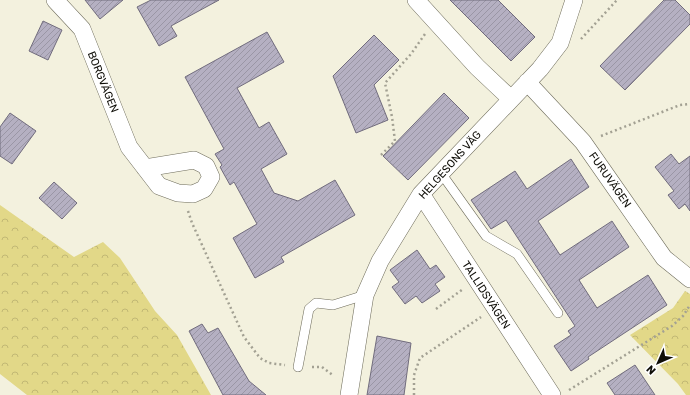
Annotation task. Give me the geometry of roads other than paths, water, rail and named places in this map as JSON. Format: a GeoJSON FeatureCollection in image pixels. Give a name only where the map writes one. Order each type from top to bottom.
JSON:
{"type":"FeatureCollection","features":[{"type":"Feature","properties":{"kind":"street","name":"BORGVÄGEN"},"geometry":{"type":"LineString","coordinates":[[55,0],[82,29],[129,147],[145,168],[159,186],[183,193],[194,194],[204,189],[211,177],[206,166],[194,160],[145,168]]}},
{"type":"Feature","properties":{"kind":"street"},"geometry":{"type":"LineString","coordinates":[[416,0],[477,67],[511,99]]}},
{"type":"Feature","properties":{"kind":"street","name":"HELGESONS VÄG"},"geometry":{"type":"LineString","coordinates":[[349,391],[365,295],[380,261],[421,194],[527,82],[560,43],[574,0]]}},
{"type":"Feature","properties":{"kind":"street","name":"FURUVÄGEN"},"geometry":{"type":"LineString","coordinates":[[527,82],[583,142],[664,258],[690,279]]}},
{"type":"Feature","properties":{"kind":"street","name":"TALLIDSVÄGEN"},"geometry":{"type":"LineString","coordinates":[[421,194],[495,308],[559,393]]}},
{"type":"Feature","properties":{"kind":"lane"},"geometry":{"type":"LineString","coordinates":[[441,173],[486,236],[516,254],[558,313]]}},
{"type":"Feature","properties":{"kind":"lane"},"geometry":{"type":"LineString","coordinates":[[298,367],[309,309],[316,303],[333,305],[365,295]]}}]}
